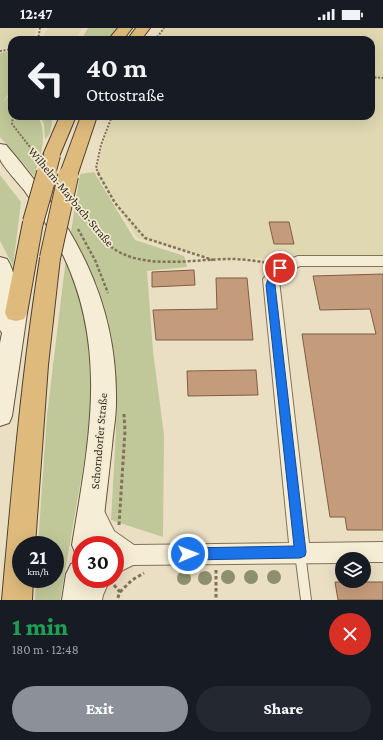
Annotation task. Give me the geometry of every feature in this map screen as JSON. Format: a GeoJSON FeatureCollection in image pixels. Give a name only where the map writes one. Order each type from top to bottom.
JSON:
{"type":"FeatureCollection","features":[{"type":"Feature","properties":{"kind":"highway"},"geometry":{"type":"LineString","coordinates":[[118,36],[125,28]]}},
{"type":"Feature","properties":{"kind":"highway"},"geometry":{"type":"LineString","coordinates":[[137,36],[144,28]]}},
{"type":"Feature","properties":{"kind":"highway"},"geometry":{"type":"LineString","coordinates":[[14,323],[46,158],[65,120]]}},
{"type":"Feature","properties":{"kind":"highway"},"geometry":{"type":"LineString","coordinates":[[22,536],[34,391],[50,258],[68,176],[87,120]]}},
{"type":"Feature","properties":{"kind":"highway"},"geometry":{"type":"LineString","coordinates":[[17,600],[18,588]]}},
{"type":"Feature","properties":{"kind":"main road","name":"Schorndorfer Straße"},"geometry":{"type":"LineString","coordinates":[[0,149],[30,184],[67,242],[83,276],[91,298],[99,337],[104,401],[87,536]]}},
{"type":"Feature","properties":{"kind":"main road"},"geometry":{"type":"LineString","coordinates":[[0,264],[4,278],[5,292],[3,312],[14,323],[0,416]]}},
{"type":"Feature","properties":{"kind":"main road"},"geometry":{"type":"LineString","coordinates":[[77,600],[79,588]]}},
{"type":"Feature","properties":{"kind":"street"},"geometry":{"type":"LineString","coordinates":[[300,552],[271,285],[273,276],[280,268],[298,261],[383,261]]}},
{"type":"Feature","properties":{"kind":"street"},"geometry":{"type":"LineString","coordinates":[[92,508],[107,536]]}},
{"type":"Feature","properties":{"kind":"street"},"geometry":{"type":"LineString","coordinates":[[124,560],[300,552],[383,552]]}},
{"type":"Feature","properties":{"kind":"street"},"geometry":{"type":"LineString","coordinates":[[91,600],[94,588]]}},
{"type":"Feature","properties":{"kind":"lane"},"geometry":{"type":"LineString","coordinates":[[300,552],[306,600]]}},
{"type":"Feature","properties":{"kind":"path","name":"Wilhelm-Maybach-Straße"},"geometry":{"type":"LineString","coordinates":[[12,120],[12,124],[46,158]]}},
{"type":"Feature","properties":{"kind":"path"},"geometry":{"type":"LineString","coordinates":[[110,120],[101,145],[96,168],[114,203],[145,238],[214,260]]}},
{"type":"Feature","properties":{"kind":"path","name":"Wilhelm-Maybach-Straße"},"geometry":{"type":"LineString","coordinates":[[77,207],[107,242],[115,249],[148,261],[166,263],[236,259],[258,260],[273,264],[280,268]]}},
{"type":"Feature","properties":{"kind":"path"},"geometry":{"type":"LineString","coordinates":[[216,578],[216,600]]}},
{"type":"Feature","properties":{"kind":"shaded area"},"geometry":{"type":"Polygon","coordinates":[[[0,28],[36,28],[35,36],[8,36],[8,48],[0,49],[0,28]]]}},
{"type":"Feature","properties":{"kind":"shaded area"},"geometry":{"type":"Polygon","coordinates":[[[48,28],[82,28],[78,36],[43,36],[48,28]]]}},
{"type":"Feature","properties":{"kind":"shaded area"},"geometry":{"type":"Polygon","coordinates":[[[164,28],[383,28],[383,256],[216,259],[137,238],[95,171],[111,120],[375,120],[375,36],[158,36],[164,28]]]}},
{"type":"Feature","properties":{"kind":"green space"},"geometry":{"type":"Polygon","coordinates":[[[88,28],[117,28],[110,36],[83,36],[88,28]]]}},
{"type":"Feature","properties":{"kind":"green space"},"geometry":{"type":"Polygon","coordinates":[[[8,51],[8,95],[3,103],[8,96],[8,120],[40,120],[43,131],[41,154],[34,176],[0,137],[0,53],[8,51]]]}},
{"type":"Feature","properties":{"kind":"green space"},"geometry":{"type":"Polygon","coordinates":[[[42,120],[52,120],[50,133],[45,140],[44,124],[42,120]]]}},
{"type":"Feature","properties":{"kind":"green space"},"geometry":{"type":"Polygon","coordinates":[[[94,172],[135,240],[184,256],[187,267],[147,271],[153,351],[164,435],[163,537],[111,520],[116,431],[111,336],[97,285],[71,232],[80,174],[94,172]]]}},
{"type":"Feature","properties":{"kind":"green space"},"geometry":{"type":"Polygon","coordinates":[[[0,175],[21,202],[13,266],[0,241],[0,175]]]}},
{"type":"Feature","properties":{"kind":"green space"},"geometry":{"type":"Polygon","coordinates":[[[66,258],[88,321],[94,405],[64,577],[64,536],[39,536],[47,415],[66,258]]]}},
{"type":"Feature","properties":{"kind":"green space"},"geometry":{"type":"Polygon","coordinates":[[[36,588],[62,588],[60,600],[35,600],[36,588]]]}},
{"type":"Feature","properties":{"kind":"building"},"geometry":{"type":"Polygon","coordinates":[[[269,222],[289,222],[294,244],[274,244],[269,222]]]}},
{"type":"Feature","properties":{"kind":"building"},"geometry":{"type":"Polygon","coordinates":[[[194,270],[195,285],[152,287],[152,272],[194,270]]]}},
{"type":"Feature","properties":{"kind":"building"},"geometry":{"type":"Polygon","coordinates":[[[383,274],[383,530],[347,530],[345,517],[330,517],[302,334],[376,334],[370,309],[320,310],[313,276],[383,274]]]}},
{"type":"Feature","properties":{"kind":"building"},"geometry":{"type":"Polygon","coordinates":[[[216,278],[247,278],[253,340],[156,340],[153,310],[217,309],[216,278]]]}},
{"type":"Feature","properties":{"kind":"building"},"geometry":{"type":"Polygon","coordinates":[[[256,370],[258,395],[188,396],[187,371],[256,370]]]}},
{"type":"Feature","properties":{"kind":"building"},"geometry":{"type":"Polygon","coordinates":[[[371,582],[383,582],[383,600],[338,600],[336,588],[371,588],[371,582]]]}},
{"type":"Feature","properties":{"kind":"route"},"geometry":{"type":"LineString","coordinates":[[188,554],[300,552],[271,285],[271,279],[280,268]]}}]}
